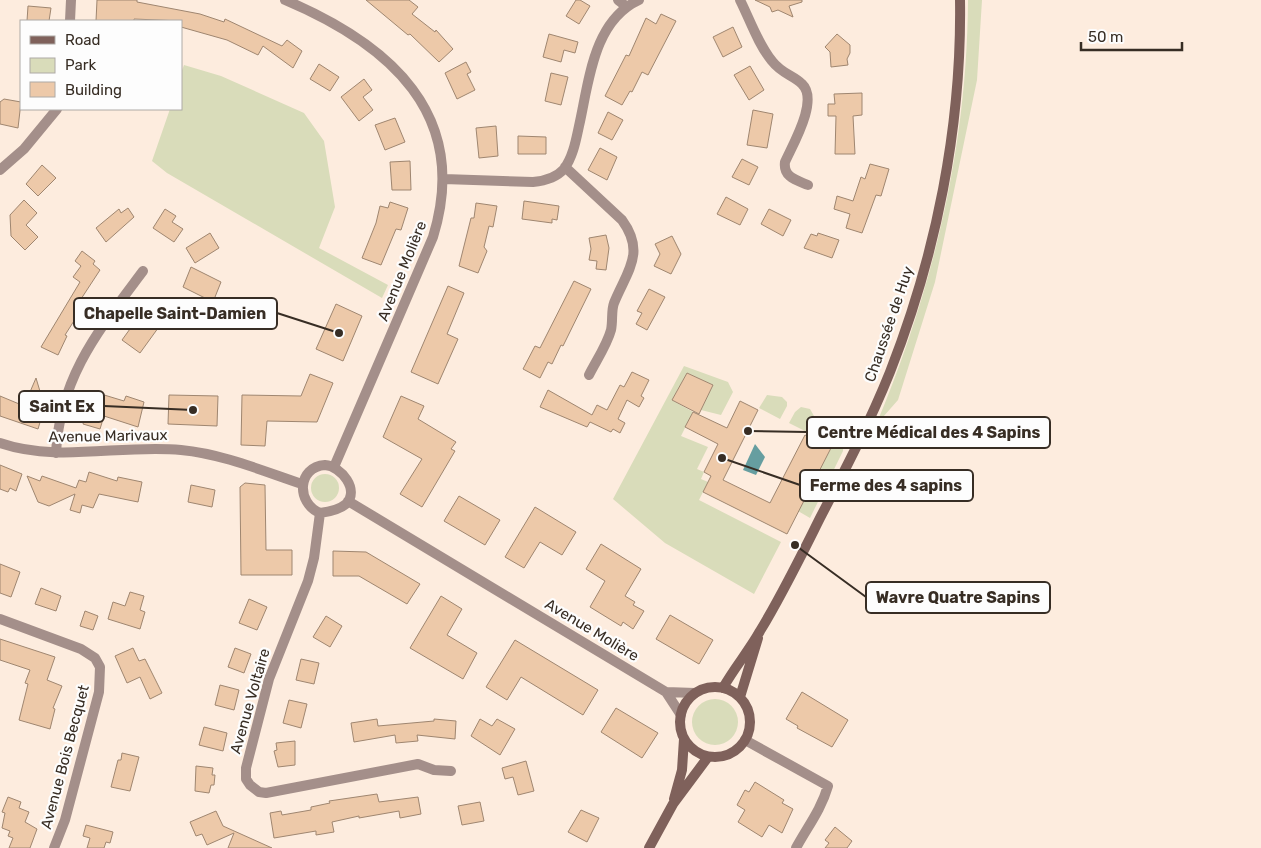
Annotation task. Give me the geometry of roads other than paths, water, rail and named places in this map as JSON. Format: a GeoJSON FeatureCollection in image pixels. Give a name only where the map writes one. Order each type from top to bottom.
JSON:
{"type":"FeatureCollection","features":[{"type":"Feature","properties":{"kind":"main road","name":"Chaussée de Huy"},"geometry":{"type":"LineString","coordinates":[[723,688],[760,633],[856,448],[910,318],[938,211],[950,151],[957,84],[960,0]]}},
{"type":"Feature","properties":{"kind":"main road","name":"Chaussée de Huy"},"geometry":{"type":"LineString","coordinates":[[740,697],[760,633]]}},
{"type":"Feature","properties":{"kind":"main road"},"geometry":{"type":"LineString","coordinates":[[672,804],[682,770],[684,739],[681,731],[680,715],[689,699],[704,689],[723,688],[740,697],[749,713],[750,722],[745,740],[734,752],[726,756],[708,757],[698,753],[684,739]]}},
{"type":"Feature","properties":{"kind":"main road"},"geometry":{"type":"LineString","coordinates":[[649,848],[672,804],[708,757]]}},
{"type":"Feature","properties":{"kind":"street"},"geometry":{"type":"LineString","coordinates":[[70,20],[71,0]]}},
{"type":"Feature","properties":{"kind":"street","name":"Avenue Molière"},"geometry":{"type":"LineString","coordinates":[[284,0],[363,41],[399,72],[421,100],[432,123],[444,179],[442,206],[429,250],[334,467]]}},
{"type":"Feature","properties":{"kind":"street"},"geometry":{"type":"LineString","coordinates":[[618,0],[627,7]]}},
{"type":"Feature","properties":{"kind":"street"},"geometry":{"type":"LineString","coordinates":[[444,179],[533,182],[552,178],[565,168],[574,150],[601,39],[614,18],[639,0]]}},
{"type":"Feature","properties":{"kind":"street"},"geometry":{"type":"LineString","coordinates":[[740,0],[771,60],[785,74],[801,82],[807,89],[808,97],[802,125],[784,168],[787,176],[808,185]]}},
{"type":"Feature","properties":{"kind":"street"},"geometry":{"type":"LineString","coordinates":[[0,170],[24,149],[56,110]]}},
{"type":"Feature","properties":{"kind":"street"},"geometry":{"type":"LineString","coordinates":[[565,168],[622,220],[627,227],[634,246],[632,267],[613,306],[609,334],[589,375]]}},
{"type":"Feature","properties":{"kind":"street"},"geometry":{"type":"LineString","coordinates":[[56,453],[57,431],[78,367],[94,337],[143,271]]}},
{"type":"Feature","properties":{"kind":"street","name":"Avenue Marivaux"},"geometry":{"type":"LineString","coordinates":[[0,443],[17,449],[56,453],[123,448],[182,450],[234,460],[302,484]]}},
{"type":"Feature","properties":{"kind":"street"},"geometry":{"type":"LineString","coordinates":[[321,465],[334,467],[342,472],[348,481],[348,501],[342,506],[320,513],[307,502],[301,490],[302,484],[306,474],[313,468],[321,465]]}},
{"type":"Feature","properties":{"kind":"street","name":"Avenue Molière"},"geometry":{"type":"LineString","coordinates":[[348,501],[666,692],[680,715]]}},
{"type":"Feature","properties":{"kind":"street","name":"Avenue Voltaire"},"geometry":{"type":"LineString","coordinates":[[320,513],[312,566],[266,691],[246,768],[248,782],[256,790],[266,793],[418,764],[434,770],[451,771]]}},
{"type":"Feature","properties":{"kind":"street","name":"Avenue Bois Becquet"},"geometry":{"type":"LineString","coordinates":[[0,619],[81,648],[96,658],[100,667],[99,692],[65,820],[54,848]]}},
{"type":"Feature","properties":{"kind":"street","name":"Avenue Molière"},"geometry":{"type":"LineString","coordinates":[[666,692],[696,693]]}},
{"type":"Feature","properties":{"kind":"street"},"geometry":{"type":"LineString","coordinates":[[745,740],[828,786],[820,812],[812,818],[796,848]]}},
{"type":"Feature","properties":{"kind":"water"},"geometry":{"type":"Polygon","coordinates":[[[755,444],[765,457],[756,475],[743,470],[755,444]]]}},
{"type":"Feature","properties":{"kind":"place","name":"Chapelle Saint-Damien"},"geometry":{"type":"Point","coordinates":[339,333]}},
{"type":"Feature","properties":{"kind":"place","name":"Saint Ex"},"geometry":{"type":"Point","coordinates":[193,410]}},
{"type":"Feature","properties":{"kind":"place","name":"Centre Médical des 4 Sapins"},"geometry":{"type":"Point","coordinates":[748,431]}},
{"type":"Feature","properties":{"kind":"place","name":"Ferme des 4 sapins"},"geometry":{"type":"Point","coordinates":[722,458]}},
{"type":"Feature","properties":{"kind":"place","name":"Wavre Quatre Sapins"},"geometry":{"type":"Point","coordinates":[795,545]}}]}
